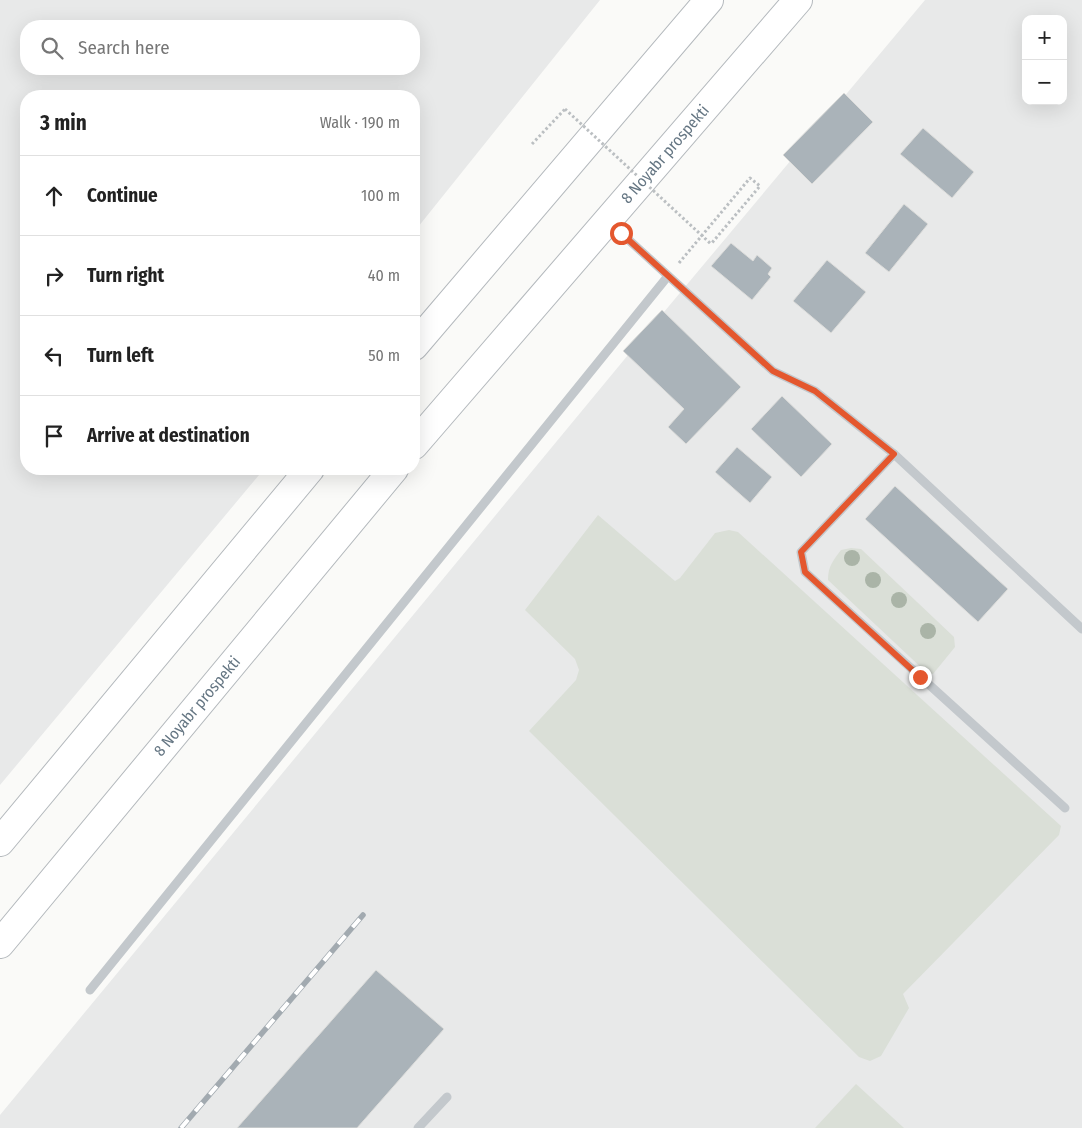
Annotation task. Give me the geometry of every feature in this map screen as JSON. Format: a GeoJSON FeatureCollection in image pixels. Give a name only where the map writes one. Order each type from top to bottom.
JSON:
{"type":"FeatureCollection","features":[{"type":"Feature","properties":{"kind":"highway"},"geometry":{"type":"LineString","coordinates":[[420,339],[709,0]]}},
{"type":"Feature","properties":{"kind":"highway","name":"8 Noyabr prospekti"},"geometry":{"type":"LineString","coordinates":[[420,438],[798,0]]}},
{"type":"Feature","properties":{"kind":"highway"},"geometry":{"type":"LineString","coordinates":[[0,842],[305,475]]}},
{"type":"Feature","properties":{"kind":"highway","name":"8 Noyabr prospekti"},"geometry":{"type":"LineString","coordinates":[[0,944],[389,475]]}},
{"type":"Feature","properties":{"kind":"lane"},"geometry":{"type":"LineString","coordinates":[[607,220],[773,371],[815,391],[894,454],[1082,629]]}},
{"type":"Feature","properties":{"kind":"lane"},"geometry":{"type":"LineString","coordinates":[[90,990],[668,276]]}},
{"type":"Feature","properties":{"kind":"lane"},"geometry":{"type":"LineString","coordinates":[[894,454],[801,552],[805,572],[1065,808]]}},
{"type":"Feature","properties":{"kind":"lane"},"geometry":{"type":"LineString","coordinates":[[418,1128],[447,1097]]}},
{"type":"Feature","properties":{"kind":"path"},"geometry":{"type":"LineString","coordinates":[[532,144],[565,109],[711,244],[760,186],[750,178],[668,276]]}},
{"type":"Feature","properties":{"kind":"shaded area"},"geometry":{"type":"Polygon","coordinates":[[[0,0],[600,0],[420,225],[420,90],[20,90],[20,475],[259,475],[0,785],[0,0]]]}},
{"type":"Feature","properties":{"kind":"shaded area"},"geometry":{"type":"Polygon","coordinates":[[[925,0],[1082,0],[1082,1128],[0,1128],[0,1115],[628,355],[925,0]]]}},
{"type":"Feature","properties":{"kind":"shaded area"},"geometry":{"type":"Polygon","coordinates":[[[598,515],[675,581],[680,578],[715,533],[729,530],[738,532],[1061,826],[1059,835],[903,994],[909,1008],[881,1056],[870,1061],[859,1057],[529,731],[576,680],[579,670],[575,659],[525,610],[598,515]]]}},
{"type":"Feature","properties":{"kind":"shaded area"},"geometry":{"type":"Polygon","coordinates":[[[861,549],[954,637],[955,647],[933,674],[927,673],[828,580],[830,567],[841,550],[861,549]]]}},
{"type":"Feature","properties":{"kind":"shaded area"},"geometry":{"type":"Polygon","coordinates":[[[856,1084],[904,1128],[815,1128],[856,1084]]]}},
{"type":"Feature","properties":{"kind":"building"},"geometry":{"type":"Polygon","coordinates":[[[844,93],[873,122],[812,184],[783,155],[844,93]]]}},
{"type":"Feature","properties":{"kind":"building"},"geometry":{"type":"Polygon","coordinates":[[[923,128],[974,172],[952,198],[900,154],[923,128]]]}},
{"type":"Feature","properties":{"kind":"building"},"geometry":{"type":"Polygon","coordinates":[[[904,204],[928,224],[889,272],[865,253],[904,204]]]}},
{"type":"Feature","properties":{"kind":"building"},"geometry":{"type":"Polygon","coordinates":[[[731,243],[753,261],[757,255],[772,268],[768,274],[771,277],[752,300],[711,266],[731,243]]]}},
{"type":"Feature","properties":{"kind":"building"},"geometry":{"type":"Polygon","coordinates":[[[827,260],[866,292],[831,333],[793,301],[827,260]]]}},
{"type":"Feature","properties":{"kind":"building"},"geometry":{"type":"Polygon","coordinates":[[[662,310],[741,387],[686,444],[668,427],[684,409],[623,351],[662,310]]]}},
{"type":"Feature","properties":{"kind":"building"},"geometry":{"type":"Polygon","coordinates":[[[782,396],[832,444],[801,477],[751,429],[782,396]]]}},
{"type":"Feature","properties":{"kind":"building"},"geometry":{"type":"Polygon","coordinates":[[[737,447],[772,477],[750,503],[715,472],[737,447]]]}},
{"type":"Feature","properties":{"kind":"building"},"geometry":{"type":"Polygon","coordinates":[[[895,486],[1008,589],[978,622],[865,519],[895,486]]]}},
{"type":"Feature","properties":{"kind":"building"},"geometry":{"type":"Polygon","coordinates":[[[376,970],[444,1029],[357,1128],[237,1128],[376,970]]]}},
{"type":"Feature","properties":{"kind":"railway"},"geometry":{"type":"LineString","coordinates":[[181,1128],[363,915]]}},
{"type":"Feature","properties":{"kind":"route"},"geometry":{"type":"LineString","coordinates":[[621,233],[773,371],[815,391],[894,454],[801,552],[805,572],[920,677]]}}]}
